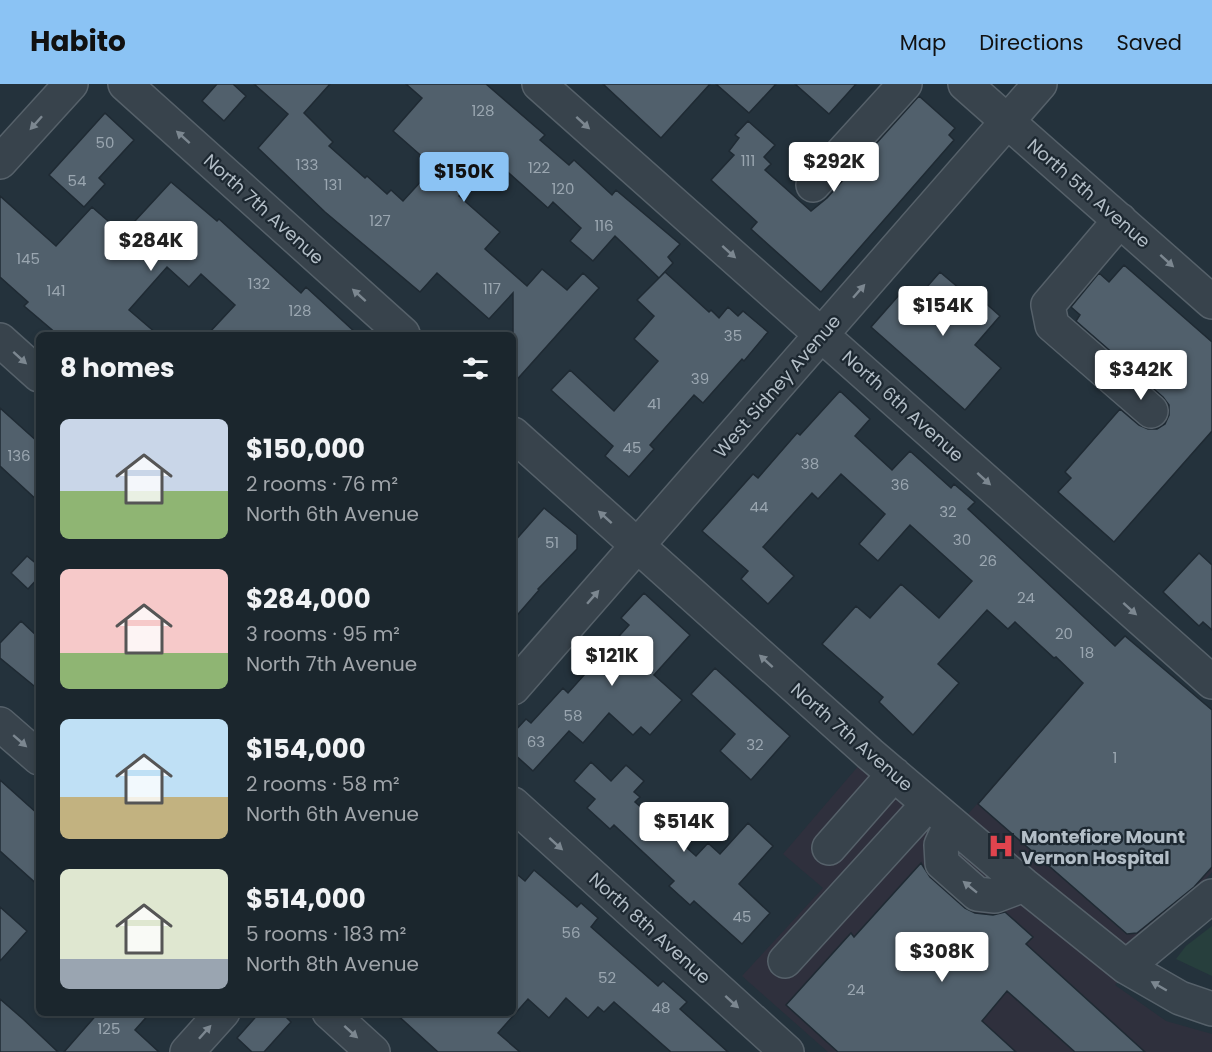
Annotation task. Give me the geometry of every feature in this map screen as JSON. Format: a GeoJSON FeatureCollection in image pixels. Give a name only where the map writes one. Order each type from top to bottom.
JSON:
{"type":"FeatureCollection","features":[{"type":"Feature","properties":{"kind":"street"},"geometry":{"type":"LineString","coordinates":[[0,162],[71,84]]}},
{"type":"Feature","properties":{"kind":"street","name":"North 7th Avenue"},"geometry":{"type":"LineString","coordinates":[[125,84],[400,332]]}},
{"type":"Feature","properties":{"kind":"street","name":"North 6th Avenue"},"geometry":{"type":"LineString","coordinates":[[539,84],[1212,682]]}},
{"type":"Feature","properties":{"kind":"street"},"geometry":{"type":"LineString","coordinates":[[813,185],[905,84]]}},
{"type":"Feature","properties":{"kind":"street","name":"North 5th Avenue"},"geometry":{"type":"LineString","coordinates":[[965,84],[1212,302]]}},
{"type":"Feature","properties":{"kind":"street","name":"West Sidney Avenue"},"geometry":{"type":"LineString","coordinates":[[516,685],[1040,84]]}},
{"type":"Feature","properties":{"kind":"street"},"geometry":{"type":"LineString","coordinates":[[1120,220],[1048,305],[1052,325],[1151,411]]}},
{"type":"Feature","properties":{"kind":"street"},"geometry":{"type":"LineString","coordinates":[[0,340],[36,372]]}},
{"type":"Feature","properties":{"kind":"street","name":"North 7th Avenue"},"geometry":{"type":"LineString","coordinates":[[516,437],[894,774],[1024,885],[1126,967],[1180,998],[1212,1009]]}},
{"type":"Feature","properties":{"kind":"street"},"geometry":{"type":"LineString","coordinates":[[0,724],[36,755]]}},
{"type":"Feature","properties":{"kind":"street"},"geometry":{"type":"LineString","coordinates":[[829,848],[894,774]]}},
{"type":"Feature","properties":{"kind":"street","name":"North 8th Avenue"},"geometry":{"type":"LineString","coordinates":[[516,807],[787,1052]]}},
{"type":"Feature","properties":{"kind":"street"},"geometry":{"type":"LineString","coordinates":[[785,961],[939,813]]}},
{"type":"Feature","properties":{"kind":"street"},"geometry":{"type":"LineString","coordinates":[[1126,967],[1212,896]]}},
{"type":"Feature","properties":{"kind":"street"},"geometry":{"type":"LineString","coordinates":[[187,1052],[219,1016]]}},
{"type":"Feature","properties":{"kind":"street"},"geometry":{"type":"LineString","coordinates":[[333,1016],[373,1052]]}},
{"type":"Feature","properties":{"kind":"shaded area","name":"Montefiore Mount Vernon Hospital"},"geometry":{"type":"Polygon","coordinates":[[[1125,636],[1212,710],[1212,872],[1115,985],[1166,1021],[1212,1034],[1212,1052],[828,1052],[742,976],[823,888],[783,854],[860,764],[947,838],[1125,636]]]}},
{"type":"Feature","properties":{"kind":"green space"},"geometry":{"type":"Polygon","coordinates":[[[1212,926],[1212,976],[1176,959],[1186,946],[1212,926]]]}},
{"type":"Feature","properties":{"kind":"building"},"geometry":{"type":"Polygon","coordinates":[[[217,84],[233,84],[246,96],[224,121],[202,101],[217,84]]]}},
{"type":"Feature","properties":{"kind":"building"},"geometry":{"type":"Polygon","coordinates":[[[254,84],[330,84],[304,113],[333,142],[329,146],[365,178],[367,176],[387,194],[391,190],[403,201],[434,167],[393,131],[422,98],[406,84],[486,84],[545,135],[540,140],[569,165],[574,160],[612,195],[616,190],[680,244],[668,257],[673,263],[659,278],[615,236],[593,261],[570,241],[581,228],[553,202],[548,208],[492,158],[459,196],[500,232],[485,249],[527,286],[542,269],[567,290],[583,273],[599,288],[516,381],[513,293],[489,319],[437,273],[420,292],[325,212],[258,148],[288,114],[254,84]]]}},
{"type":"Feature","properties":{"kind":"building"},"geometry":{"type":"Polygon","coordinates":[[[603,84],[710,84],[661,138],[603,84]]]}},
{"type":"Feature","properties":{"kind":"building"},"geometry":{"type":"Polygon","coordinates":[[[716,84],[776,84],[749,113],[716,84]]]}},
{"type":"Feature","properties":{"kind":"building"},"geometry":{"type":"Polygon","coordinates":[[[795,84],[856,84],[829,114],[795,84]]]}},
{"type":"Feature","properties":{"kind":"building"},"geometry":{"type":"Polygon","coordinates":[[[919,96],[955,128],[949,135],[954,140],[821,292],[751,229],[757,222],[711,180],[734,155],[729,151],[739,138],[735,135],[748,121],[775,145],[764,157],[771,164],[765,170],[811,211],[827,198],[919,96]]]}},
{"type":"Feature","properties":{"kind":"building"},"geometry":{"type":"Polygon","coordinates":[[[105,113],[134,140],[99,178],[105,184],[84,207],[49,175],[105,113]]]}},
{"type":"Feature","properties":{"kind":"building"},"geometry":{"type":"Polygon","coordinates":[[[171,182],[217,221],[219,219],[301,293],[306,287],[355,332],[210,332],[235,305],[201,274],[189,287],[167,267],[129,310],[155,332],[55,332],[24,306],[28,302],[0,277],[0,196],[56,246],[92,207],[123,234],[171,182]]]}},
{"type":"Feature","properties":{"kind":"building"},"geometry":{"type":"Polygon","coordinates":[[[1124,265],[1212,342],[1212,431],[1114,542],[1058,492],[1071,478],[1065,472],[1120,409],[1139,425],[1148,429],[1157,429],[1165,424],[1169,415],[1169,405],[1163,397],[1076,321],[1080,315],[1071,307],[1099,273],[1109,282],[1124,265]]]}},
{"type":"Feature","properties":{"kind":"building"},"geometry":{"type":"Polygon","coordinates":[[[665,272],[709,312],[711,310],[719,318],[728,307],[738,316],[743,311],[768,332],[744,361],[742,359],[703,403],[694,395],[650,445],[654,449],[629,477],[605,456],[613,446],[551,390],[570,370],[614,411],[658,361],[634,339],[654,316],[637,300],[665,272]]]}},
{"type":"Feature","properties":{"kind":"building"},"geometry":{"type":"Polygon","coordinates":[[[940,272],[967,295],[971,290],[1000,316],[975,345],[1001,368],[965,410],[871,327],[907,286],[919,296],[940,272]]]}},
{"type":"Feature","properties":{"kind":"building"},"geometry":{"type":"Polygon","coordinates":[[[840,391],[870,419],[855,436],[892,470],[910,451],[951,488],[954,484],[975,502],[968,509],[1115,646],[1125,636],[1212,710],[1212,867],[1194,887],[1137,933],[1127,934],[978,804],[1083,683],[1056,657],[1054,658],[1015,622],[1008,629],[987,610],[938,664],[959,683],[913,735],[879,702],[883,697],[822,644],[856,606],[870,618],[901,584],[939,618],[972,581],[910,525],[878,561],[859,544],[885,514],[841,474],[818,499],[812,493],[763,547],[794,576],[768,604],[741,579],[748,571],[702,531],[753,474],[758,478],[797,433],[800,435],[840,391]]]}},
{"type":"Feature","properties":{"kind":"building"},"geometry":{"type":"Polygon","coordinates":[[[0,408],[36,440],[36,499],[0,466],[0,408]]]}},
{"type":"Feature","properties":{"kind":"building"},"geometry":{"type":"Polygon","coordinates":[[[544,508],[577,535],[577,549],[538,589],[516,617],[516,540],[544,508]]]}},
{"type":"Feature","properties":{"kind":"building"},"geometry":{"type":"Polygon","coordinates":[[[1199,553],[1212,565],[1212,630],[1203,622],[1199,626],[1163,592],[1199,553]]]}},
{"type":"Feature","properties":{"kind":"building"},"geometry":{"type":"Polygon","coordinates":[[[27,556],[36,564],[36,580],[28,589],[11,573],[27,556]]]}},
{"type":"Feature","properties":{"kind":"building"},"geometry":{"type":"Polygon","coordinates":[[[644,593],[690,635],[654,675],[682,700],[650,735],[641,727],[633,735],[609,713],[583,743],[569,731],[533,771],[516,756],[516,730],[526,719],[531,723],[563,688],[568,693],[629,625],[621,618],[644,593]]]}},
{"type":"Feature","properties":{"kind":"building"},"geometry":{"type":"Polygon","coordinates":[[[21,621],[36,635],[36,688],[0,658],[0,643],[21,621]]]}},
{"type":"Feature","properties":{"kind":"building"},"geometry":{"type":"Polygon","coordinates":[[[715,668],[790,736],[751,780],[720,751],[735,734],[691,694],[715,668]]]}},
{"type":"Feature","properties":{"kind":"building"},"geometry":{"type":"Polygon","coordinates":[[[591,762],[611,781],[626,765],[644,781],[634,792],[640,797],[635,802],[696,856],[708,843],[720,854],[748,823],[773,846],[739,884],[770,913],[742,944],[694,901],[690,905],[669,886],[674,881],[614,825],[610,829],[587,808],[595,799],[574,781],[591,762]]]}},
{"type":"Feature","properties":{"kind":"building"},"geometry":{"type":"Polygon","coordinates":[[[0,780],[36,812],[36,883],[0,851],[0,780]]]}},
{"type":"Feature","properties":{"kind":"building"},"geometry":{"type":"Polygon","coordinates":[[[921,863],[930,877],[965,908],[975,913],[993,915],[1005,912],[1033,937],[1026,944],[1145,1052],[1075,1052],[1007,991],[982,1021],[1016,1052],[838,1052],[786,1005],[851,933],[854,937],[921,863]]]}},
{"type":"Feature","properties":{"kind":"building"},"geometry":{"type":"Polygon","coordinates":[[[534,870],[577,907],[581,903],[598,918],[591,927],[658,986],[663,981],[687,1002],[680,1009],[728,1052],[671,1052],[614,1002],[604,1012],[598,1007],[588,1018],[566,998],[549,1018],[528,999],[516,1013],[516,874],[525,881],[534,870]]]}},
{"type":"Feature","properties":{"kind":"building"},"geometry":{"type":"Polygon","coordinates":[[[0,907],[27,931],[0,961],[0,907]]]}},
{"type":"Feature","properties":{"kind":"building"},"geometry":{"type":"Polygon","coordinates":[[[0,999],[23,1019],[58,1052],[0,1052],[0,999]]]}},
{"type":"Feature","properties":{"kind":"building"},"geometry":{"type":"Polygon","coordinates":[[[96,1016],[147,1016],[135,1030],[159,1052],[64,1052],[96,1016]]]}},
{"type":"Feature","properties":{"kind":"building"},"geometry":{"type":"Polygon","coordinates":[[[256,1016],[285,1016],[291,1022],[264,1052],[252,1052],[237,1038],[256,1016]]]}},
{"type":"Feature","properties":{"kind":"building"},"geometry":{"type":"Polygon","coordinates":[[[398,1016],[513,1016],[498,1033],[520,1052],[438,1052],[398,1016]]]}},
{"type":"Feature","properties":{"kind":"place","name":"Montefiore Mount Vernon Hospital"},"geometry":{"type":"Point","coordinates":[1001,846]}}]}
